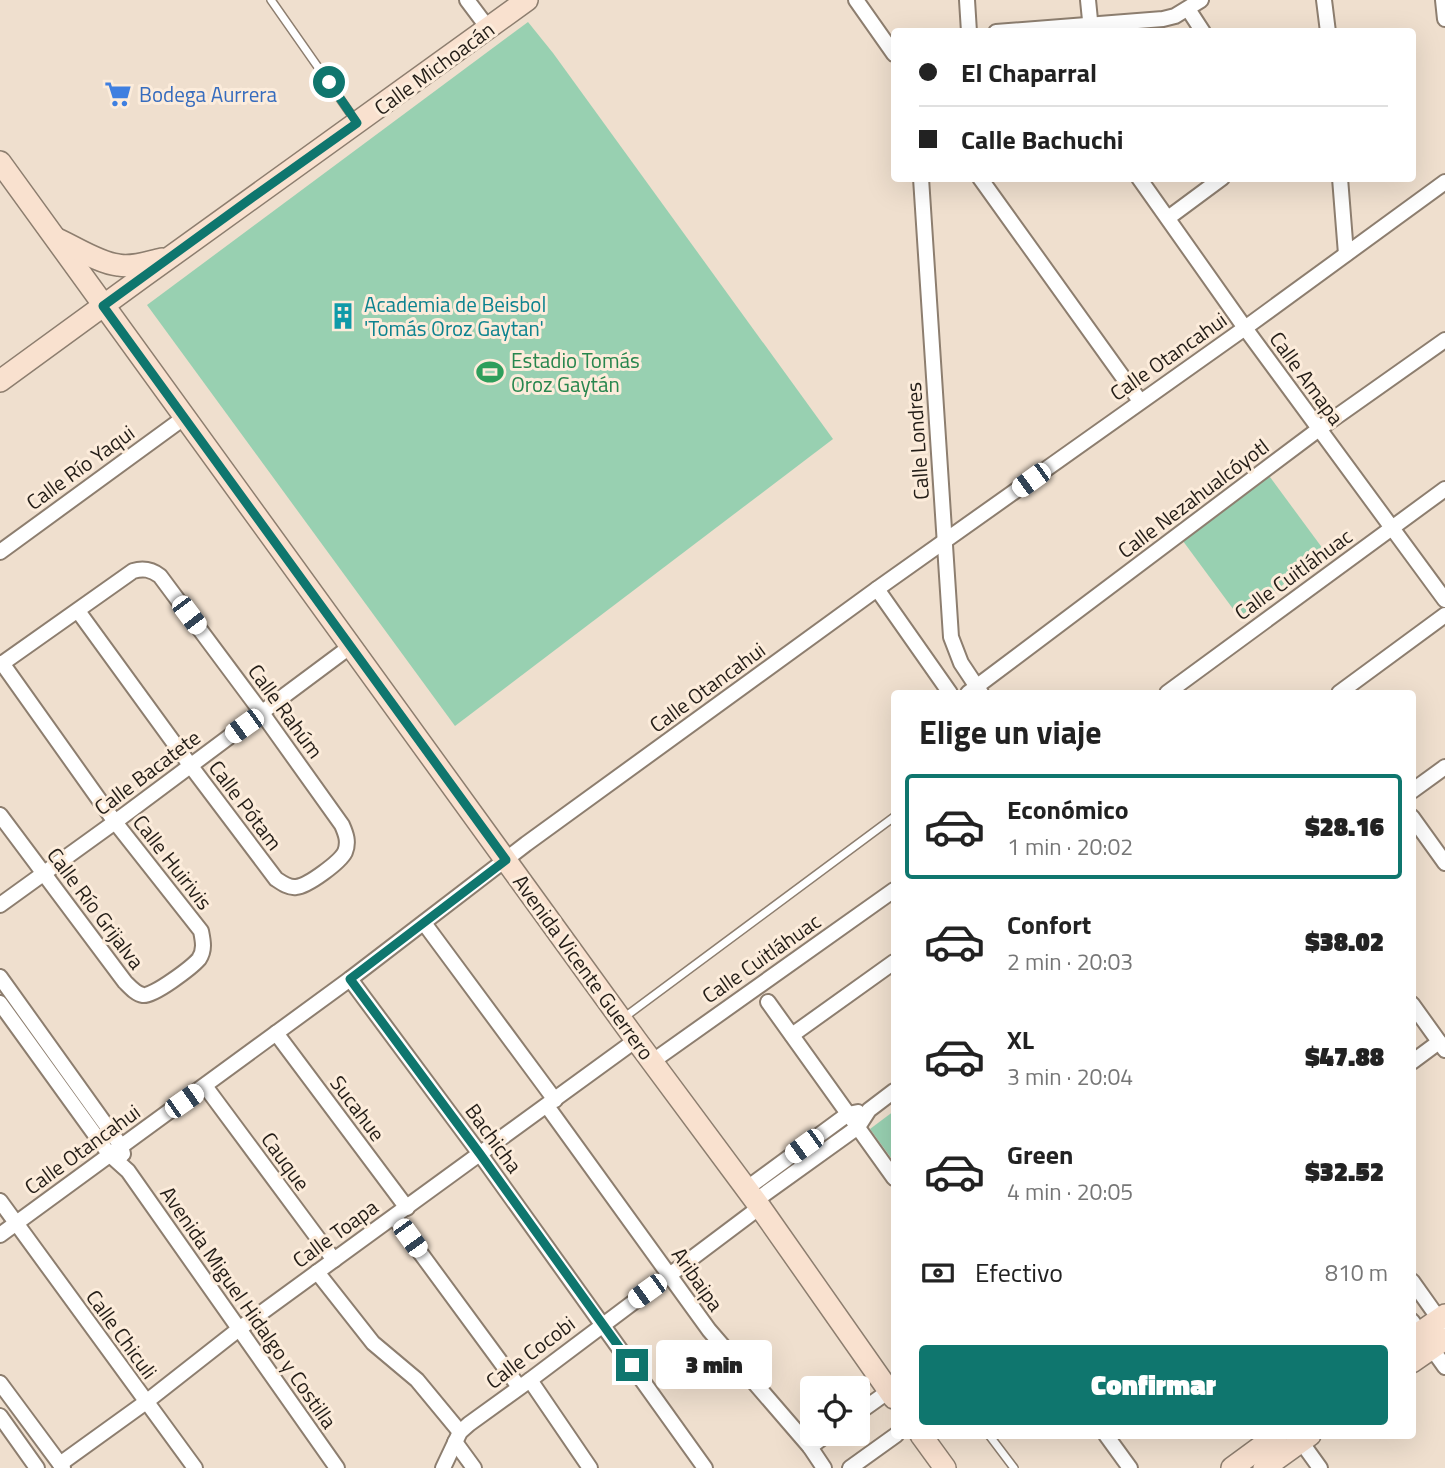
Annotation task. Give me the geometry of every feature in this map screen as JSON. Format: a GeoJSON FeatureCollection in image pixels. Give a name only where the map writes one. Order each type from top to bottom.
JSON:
{"type":"FeatureCollection","features":[{"type":"Feature","properties":{"kind":"main road","name":"Calle Michoacán"},"geometry":{"type":"LineString","coordinates":[[0,381],[527,0]]}},
{"type":"Feature","properties":{"kind":"main road","name":"Avenida Vicente Guerrero"},"geometry":{"type":"LineString","coordinates":[[0,162],[890,1388]]}},
{"type":"Feature","properties":{"kind":"main road"},"geometry":{"type":"LineString","coordinates":[[56,239],[119,266],[170,257]]}},
{"type":"Feature","properties":{"kind":"main road"},"geometry":{"type":"LineString","coordinates":[[1416,1355],[1431,1330]]}},
{"type":"Feature","properties":{"kind":"main road"},"geometry":{"type":"LineString","coordinates":[[924,1439],[946,1468]]}},
{"type":"Feature","properties":{"kind":"main road"},"geometry":{"type":"LineString","coordinates":[[1232,1468],[1272,1439]]}},
{"type":"Feature","properties":{"kind":"main road"},"geometry":{"type":"LineString","coordinates":[[1264,1468],[1300,1439]]}},
{"type":"Feature","properties":{"kind":"street"},"geometry":{"type":"LineString","coordinates":[[467,0],[488,29]]}},
{"type":"Feature","properties":{"kind":"street"},"geometry":{"type":"LineString","coordinates":[[856,0],[891,50]]}},
{"type":"Feature","properties":{"kind":"street"},"geometry":{"type":"LineString","coordinates":[[967,0],[970,28]]}},
{"type":"Feature","properties":{"kind":"street"},"geometry":{"type":"LineString","coordinates":[[1088,0],[1091,27]]}},
{"type":"Feature","properties":{"kind":"street"},"geometry":{"type":"LineString","coordinates":[[1072,28],[1163,19],[1175,16],[1201,0]]}},
{"type":"Feature","properties":{"kind":"street"},"geometry":{"type":"LineString","coordinates":[[1324,0],[1328,28]]}},
{"type":"Feature","properties":{"kind":"street"},"geometry":{"type":"LineString","coordinates":[[1443,0],[1445,19]]}},
{"type":"Feature","properties":{"kind":"street"},"geometry":{"type":"LineString","coordinates":[[1188,9],[1200,28]]}},
{"type":"Feature","properties":{"kind":"street","name":"Calle Londres"},"geometry":{"type":"LineString","coordinates":[[921,182],[951,637],[974,690]]}},
{"type":"Feature","properties":{"kind":"street"},"geometry":{"type":"LineString","coordinates":[[983,182],[1140,401]]}},
{"type":"Feature","properties":{"kind":"street","name":"Calle Amapa"},"geometry":{"type":"LineString","coordinates":[[1142,182],[1318,429],[1445,600]]}},
{"type":"Feature","properties":{"kind":"street"},"geometry":{"type":"LineString","coordinates":[[1168,218],[1217,182]]}},
{"type":"Feature","properties":{"kind":"street"},"geometry":{"type":"LineString","coordinates":[[1340,182],[1346,254]]}},
{"type":"Feature","properties":{"kind":"street","name":"Calle Otancahui"},"geometry":{"type":"LineString","coordinates":[[0,1235],[877,589],[1245,328],[1445,182]]}},
{"type":"Feature","properties":{"kind":"street","name":"Calle Nezahualcóyotl"},"geometry":{"type":"LineString","coordinates":[[976,690],[1318,429],[1445,340]]}},
{"type":"Feature","properties":{"kind":"street","name":"Calle Río Yaqui"},"geometry":{"type":"LineString","coordinates":[[0,552],[185,417]]}},
{"type":"Feature","properties":{"kind":"street","name":"Calle Cuitláhuac"},"geometry":{"type":"LineString","coordinates":[[1171,690],[1445,489]]}},
{"type":"Feature","properties":{"kind":"street","name":"Calle Rahúm"},"geometry":{"type":"LineString","coordinates":[[78,611],[133,571],[146,569],[160,576],[262,713],[345,832],[344,854],[323,873]]}},
{"type":"Feature","properties":{"kind":"street"},"geometry":{"type":"LineString","coordinates":[[877,589],[948,690]]}},
{"type":"Feature","properties":{"kind":"street"},"geometry":{"type":"LineString","coordinates":[[1,664],[78,611]]}},
{"type":"Feature","properties":{"kind":"street","name":"Calle Pótam"},"geometry":{"type":"LineString","coordinates":[[78,611],[276,879],[300,887],[323,873]]}},
{"type":"Feature","properties":{"kind":"street"},"geometry":{"type":"LineString","coordinates":[[1343,690],[1445,615]]}},
{"type":"Feature","properties":{"kind":"street","name":"Calle Bacatete"},"geometry":{"type":"LineString","coordinates":[[0,905],[351,646]]}},
{"type":"Feature","properties":{"kind":"street","name":"Calle Huirivis"},"geometry":{"type":"LineString","coordinates":[[1,664],[115,822],[201,931],[203,949],[199,958],[172,981]]}},
{"type":"Feature","properties":{"kind":"street"},"geometry":{"type":"LineString","coordinates":[[1416,788],[1445,767]]}},
{"type":"Feature","properties":{"kind":"street","name":"Calle Río Grijalva"},"geometry":{"type":"LineString","coordinates":[[0,814],[132,989],[146,996],[172,981]]}},
{"type":"Feature","properties":{"kind":"street"},"geometry":{"type":"LineString","coordinates":[[1416,823],[1445,863]]}},
{"type":"Feature","properties":{"kind":"street","name":"Calle Cuitláhuac"},"geometry":{"type":"LineString","coordinates":[[653,1061],[891,892]]}},
{"type":"Feature","properties":{"kind":"street","name":"Aribaipa"},"geometry":{"type":"LineString","coordinates":[[424,923],[709,1330],[810,1447],[824,1468]]}},
{"type":"Feature","properties":{"kind":"street"},"geometry":{"type":"LineString","coordinates":[[792,1035],[891,964]]}},
{"type":"Feature","properties":{"kind":"street","name":"Avenida Miguel Hidalgo y Costilla"},"geometry":{"type":"LineString","coordinates":[[0,977],[128,1171],[337,1468]]}},
{"type":"Feature","properties":{"kind":"street","name":"Bachicha"},"geometry":{"type":"LineString","coordinates":[[350,979],[480,1154],[705,1468]]}},
{"type":"Feature","properties":{"kind":"street"},"geometry":{"type":"LineString","coordinates":[[768,1002],[891,1174]]}},
{"type":"Feature","properties":{"kind":"street","name":"Avenida Miguel Hidalgo y Costilla"},"geometry":{"type":"LineString","coordinates":[[0,1003],[115,1150]]}},
{"type":"Feature","properties":{"kind":"street"},"geometry":{"type":"LineString","coordinates":[[1416,1010],[1442,1046],[1416,1060]]}},
{"type":"Feature","properties":{"kind":"street","name":"Sucahue"},"geometry":{"type":"LineString","coordinates":[[276,1032],[401,1212],[590,1468]]}},
{"type":"Feature","properties":{"kind":"street","name":"Calle Toapa"},"geometry":{"type":"LineString","coordinates":[[62,1466],[239,1329],[636,1040]]}},
{"type":"Feature","properties":{"kind":"street","name":"Cauque"},"geometry":{"type":"LineString","coordinates":[[205,1086],[334,1260]]}},
{"type":"Feature","properties":{"kind":"street"},"geometry":{"type":"LineString","coordinates":[[754,1199],[858,1127],[869,1110],[891,1093]]}},
{"type":"Feature","properties":{"kind":"street"},"geometry":{"type":"LineString","coordinates":[[754,1199],[848,1114],[869,1110]]}},
{"type":"Feature","properties":{"kind":"street","name":"Calle Cocobi"},"geometry":{"type":"LineString","coordinates":[[443,1468],[458,1437],[469,1424],[670,1275],[754,1199]]}},
{"type":"Feature","properties":{"kind":"street","name":"Calle Chiculi"},"geometry":{"type":"LineString","coordinates":[[0,1201],[195,1468]]}},
{"type":"Feature","properties":{"kind":"street"},"geometry":{"type":"LineString","coordinates":[[317,1272],[373,1343],[417,1380],[458,1437],[474,1468]]}},
{"type":"Feature","properties":{"kind":"street"},"geometry":{"type":"LineString","coordinates":[[1416,1291],[1445,1367]]}},
{"type":"Feature","properties":{"kind":"street"},"geometry":{"type":"LineString","coordinates":[[0,1383],[62,1466]]}},
{"type":"Feature","properties":{"kind":"street"},"geometry":{"type":"LineString","coordinates":[[870,1404],[890,1388]]}},
{"type":"Feature","properties":{"kind":"street"},"geometry":{"type":"LineString","coordinates":[[0,1416],[37,1468]]}},
{"type":"Feature","properties":{"kind":"street"},"geometry":{"type":"LineString","coordinates":[[850,1468],[891,1439]]}},
{"type":"Feature","properties":{"kind":"street"},"geometry":{"type":"LineString","coordinates":[[1109,1439],[1130,1468]]}},
{"type":"Feature","properties":{"kind":"street"},"geometry":{"type":"LineString","coordinates":[[1303,1439],[1320,1468]]}},
{"type":"Feature","properties":{"kind":"lane"},"geometry":{"type":"LineString","coordinates":[[271,0],[357,123]]}},
{"type":"Feature","properties":{"kind":"lane"},"geometry":{"type":"LineString","coordinates":[[621,1019],[891,819]]}},
{"type":"Feature","properties":{"kind":"lane"},"geometry":{"type":"LineString","coordinates":[[992,1439],[1014,1468]]}},
{"type":"Feature","properties":{"kind":"green space","name":"Estadio Tomás Oroz Gaytán"},"geometry":{"type":"Polygon","coordinates":[[[528,22],[833,439],[455,726],[147,305],[528,22]]]}},
{"type":"Feature","properties":{"kind":"green space"},"geometry":{"type":"Polygon","coordinates":[[[1267,473],[1326,553],[1239,617],[1180,537],[1267,473]]]}},
{"type":"Feature","properties":{"kind":"green space"},"geometry":{"type":"Polygon","coordinates":[[[891,1113],[891,1158],[870,1129],[891,1113]]]}},
{"type":"Feature","properties":{"kind":"place","name":"Bodega Aurrera"},"geometry":{"type":"Point","coordinates":[118,94]}},
{"type":"Feature","properties":{"kind":"place","name":"Academia de Beisbol 'Tomás Oroz Gaytan'"},"geometry":{"type":"Point","coordinates":[343,316]}},
{"type":"Feature","properties":{"kind":"place","name":"Estadio Tomás Oroz Gaytán"},"geometry":{"type":"Point","coordinates":[490,372]}},
{"type":"Feature","properties":{"kind":"route"},"geometry":{"type":"LineString","coordinates":[[329,82],[357,123],[103,306],[506,860],[350,979],[632,1365]]}}]}
